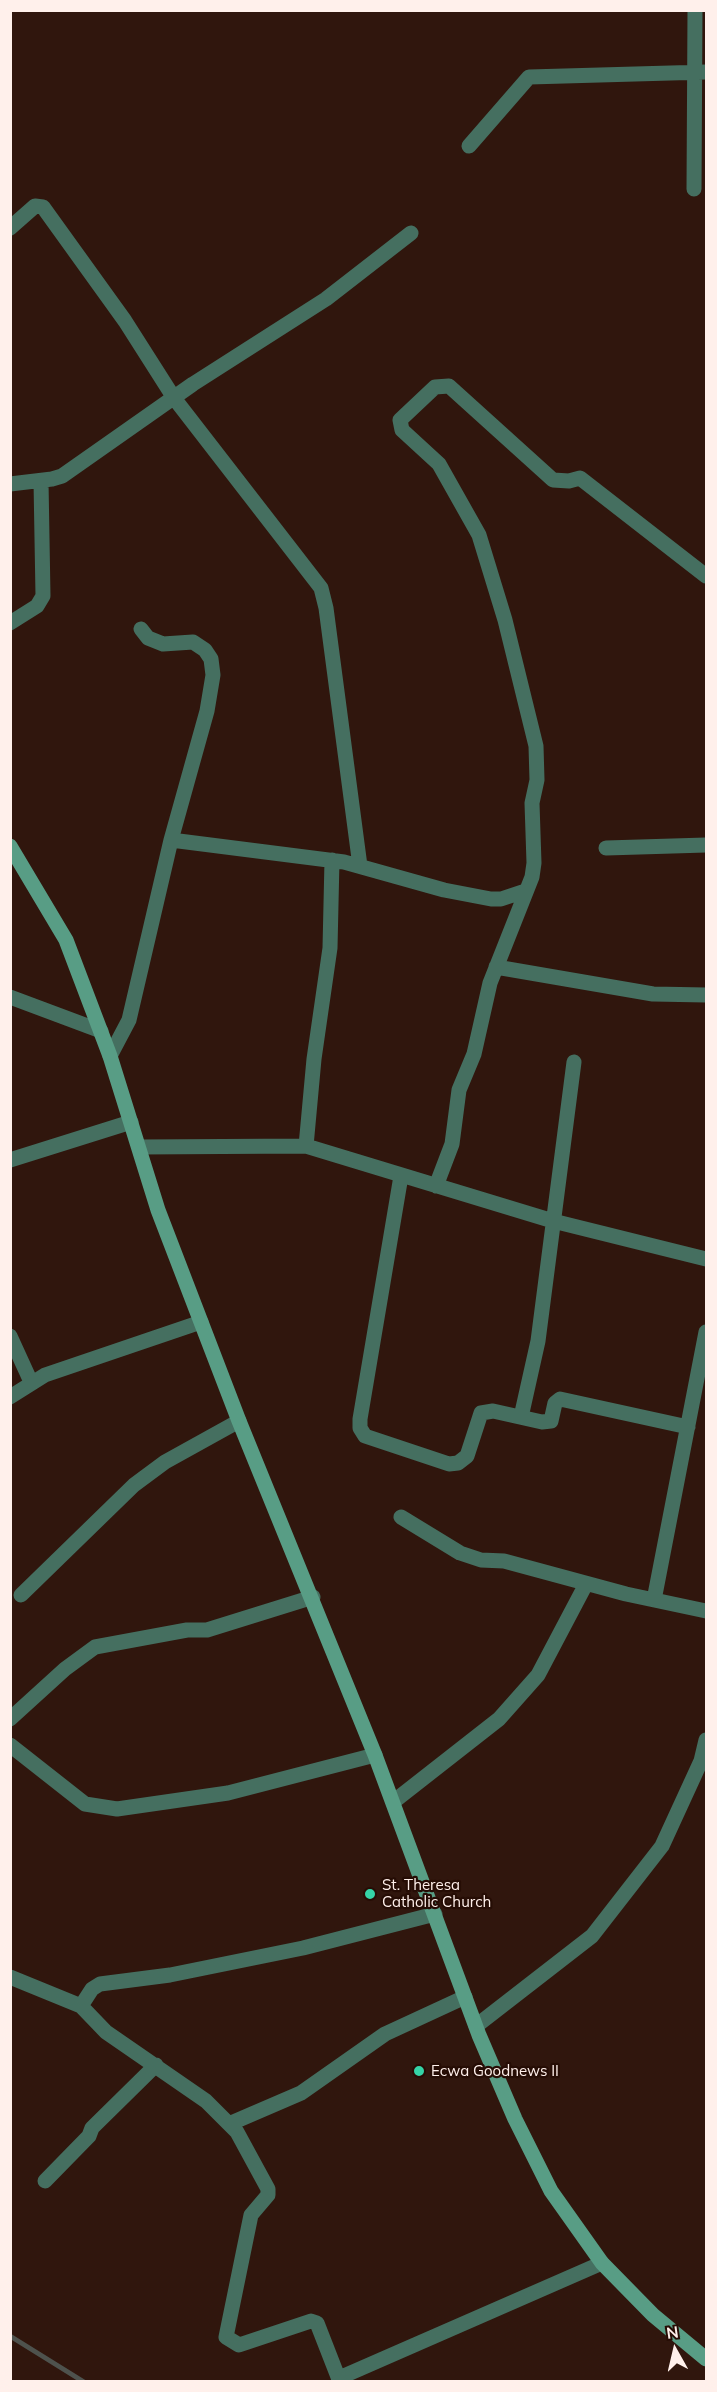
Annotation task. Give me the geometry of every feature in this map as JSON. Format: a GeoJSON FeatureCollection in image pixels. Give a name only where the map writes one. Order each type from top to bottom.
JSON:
{"type":"FeatureCollection","features":[{"type":"Feature","properties":{"kind":"street"},"geometry":{"type":"LineString","coordinates":[[694,189],[701,72],[696,10]]}},
{"type":"Feature","properties":{"kind":"street"},"geometry":{"type":"LineString","coordinates":[[468,146],[529,77],[701,72]]}},
{"type":"Feature","properties":{"kind":"street"},"geometry":{"type":"LineString","coordinates":[[10,228],[35,206],[43,207],[124,321],[174,398],[321,588],[326,608],[360,866]]}},
{"type":"Feature","properties":{"kind":"street"},"geometry":{"type":"LineString","coordinates":[[10,484],[62,476],[174,398],[326,299],[411,233]]}},
{"type":"Feature","properties":{"kind":"street"},"geometry":{"type":"LineString","coordinates":[[436,1186],[452,1144],[459,1090],[474,1054],[490,983],[534,863],[532,808],[537,780],[536,746],[505,620],[479,535],[439,464],[402,430],[400,420],[435,387],[448,386],[553,480],[569,481],[580,478],[706,576]]}},
{"type":"Feature","properties":{"kind":"street"},"geometry":{"type":"LineString","coordinates":[[10,623],[37,606],[43,596],[41,481]]}},
{"type":"Feature","properties":{"kind":"street"},"geometry":{"type":"LineString","coordinates":[[110,1056],[129,1020],[171,840],[207,711],[213,675],[211,659],[205,650],[193,642],[163,644],[148,638],[141,629]]}},
{"type":"Feature","properties":{"kind":"street"},"geometry":{"type":"LineString","coordinates":[[171,840],[332,860],[444,890],[491,899],[501,899],[525,891]]}},
{"type":"Feature","properties":{"kind":"street"},"geometry":{"type":"LineString","coordinates":[[606,849],[706,845]]}},
{"type":"Feature","properties":{"kind":"street"},"geometry":{"type":"LineString","coordinates":[[10,846],[66,940],[110,1056],[158,1210],[239,1420],[313,1597],[393,1802],[476,2026],[515,2119],[551,2191],[602,2263],[653,2316],[706,2359]]}},
{"type":"Feature","properties":{"kind":"street"},"geometry":{"type":"LineString","coordinates":[[306,1146],[314,1059],[330,948],[332,860]]}},
{"type":"Feature","properties":{"kind":"street"},"geometry":{"type":"LineString","coordinates":[[496,967],[652,994],[706,995]]}},
{"type":"Feature","properties":{"kind":"street"},"geometry":{"type":"LineString","coordinates":[[10,997],[101,1031]]}},
{"type":"Feature","properties":{"kind":"street"},"geometry":{"type":"LineString","coordinates":[[521,1417],[538,1341],[574,1062]]}},
{"type":"Feature","properties":{"kind":"street"},"geometry":{"type":"LineString","coordinates":[[10,1160],[131,1122]]}},
{"type":"Feature","properties":{"kind":"street"},"geometry":{"type":"LineString","coordinates":[[139,1148],[306,1146],[553,1221],[706,1259]]}},
{"type":"Feature","properties":{"kind":"street"},"geometry":{"type":"LineString","coordinates":[[401,1176],[360,1428],[365,1436],[449,1464],[458,1464],[467,1456],[481,1413],[493,1411],[542,1422],[551,1421],[555,1402],[560,1399],[688,1427]]}},
{"type":"Feature","properties":{"kind":"street"},"geometry":{"type":"LineString","coordinates":[[10,1397],[45,1375],[201,1322]]}},
{"type":"Feature","properties":{"kind":"street"},"geometry":{"type":"LineString","coordinates":[[654,1600],[706,1332]]}},
{"type":"Feature","properties":{"kind":"street"},"geometry":{"type":"LineString","coordinates":[[10,1336],[32,1382]]}},
{"type":"Feature","properties":{"kind":"street"},"geometry":{"type":"LineString","coordinates":[[21,1594],[134,1485],[165,1462],[239,1420]]}},
{"type":"Feature","properties":{"kind":"street"},"geometry":{"type":"LineString","coordinates":[[401,1517],[460,1553],[481,1560],[504,1561],[586,1584],[706,1611]]}},
{"type":"Feature","properties":{"kind":"street"},"geometry":{"type":"LineString","coordinates":[[393,1802],[499,1719],[538,1675],[586,1584]]}},
{"type":"Feature","properties":{"kind":"street"},"geometry":{"type":"LineString","coordinates":[[10,1719],[65,1669],[95,1647],[187,1630],[207,1630],[313,1597]]}},
{"type":"Feature","properties":{"kind":"street"},"geometry":{"type":"LineString","coordinates":[[476,2026],[592,1936],[662,1846],[701,1761],[706,1740]]}},
{"type":"Feature","properties":{"kind":"street"},"geometry":{"type":"LineString","coordinates":[[10,1745],[85,1804],[117,1809],[228,1793],[375,1755]]}},
{"type":"Feature","properties":{"kind":"street"},"geometry":{"type":"LineString","coordinates":[[81,2006],[92,1989],[100,1984],[170,1975],[303,1948],[435,1914]]}},
{"type":"Feature","properties":{"kind":"street"},"geometry":{"type":"LineString","coordinates":[[10,1977],[81,2006],[106,2032],[206,2101],[237,2132],[268,2189],[265,2199],[256,2206],[251,2215],[226,2337],[239,2345],[311,2321],[320,2329],[340,2380],[602,2263]]}},
{"type":"Feature","properties":{"kind":"street"},"geometry":{"type":"LineString","coordinates":[[229,2124],[302,2093],[385,2034],[465,1997]]}},
{"type":"Feature","properties":{"kind":"street"},"geometry":{"type":"LineString","coordinates":[[45,2181],[89,2136],[92,2128],[156,2065]]}},
{"type":"Feature","properties":{"kind":"waterway"},"geometry":{"type":"LineString","coordinates":[[10,2336],[84,2382]]}},
{"type":"Feature","properties":{"kind":"place","name":"St. Theresa Catholic Church"},"geometry":{"type":"Point","coordinates":[370,1894]}},
{"type":"Feature","properties":{"kind":"place","name":"Ecwa Goodnews II"},"geometry":{"type":"Point","coordinates":[419,2071]}}]}
